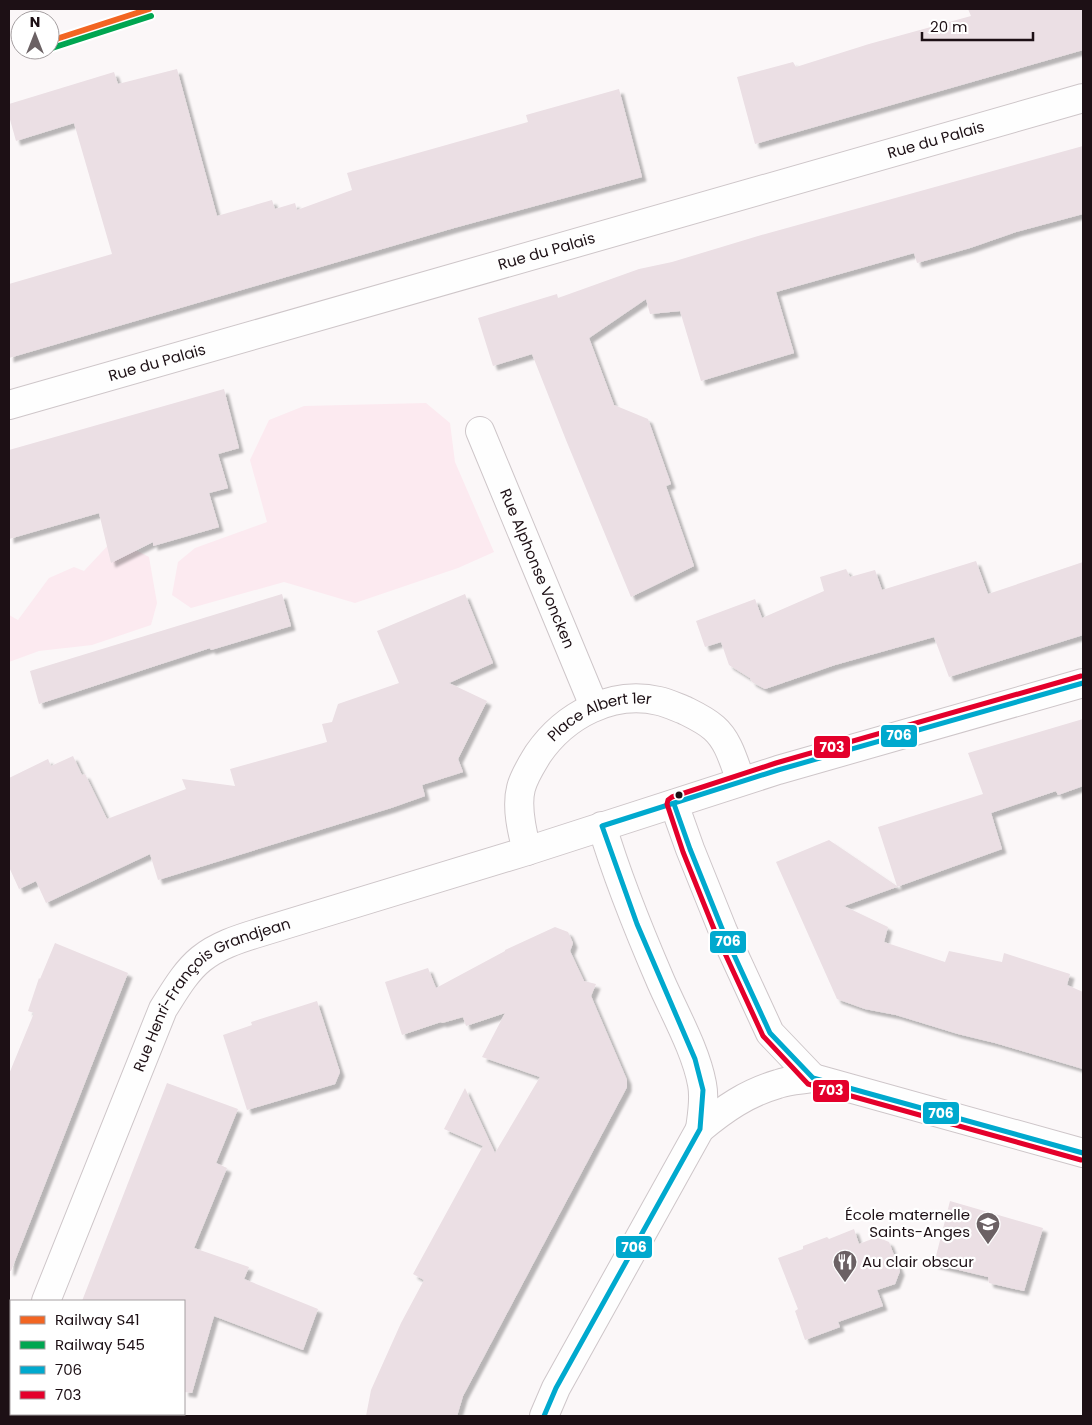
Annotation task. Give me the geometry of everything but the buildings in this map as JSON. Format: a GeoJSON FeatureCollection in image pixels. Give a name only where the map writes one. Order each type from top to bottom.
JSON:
{"type":"FeatureCollection","features":[{"type":"Feature","properties":{"kind":"street","name":"Rue du Palais"},"geometry":{"type":"LineString","coordinates":[[9,405],[1083,98]]}},
{"type":"Feature","properties":{"kind":"street","name":"Rue Alphonse Voncken"},"geometry":{"type":"LineString","coordinates":[[480,431],[594,706]]}},
{"type":"Feature","properties":{"kind":"street"},"geometry":{"type":"LineString","coordinates":[[527,851],[741,781],[1083,683]]}},
{"type":"Feature","properties":{"kind":"street","name":"Place Albert 1er"},"geometry":{"type":"LineString","coordinates":[[527,851],[520,823],[521,788],[531,766],[546,742],[567,722],[594,706],[615,700],[642,698],[660,701],[697,716],[714,728],[725,742],[741,781]]}},
{"type":"Feature","properties":{"kind":"street"},"geometry":{"type":"LineString","coordinates":[[674,804],[723,931],[770,1034],[813,1078]]}},
{"type":"Feature","properties":{"kind":"street"},"geometry":{"type":"LineString","coordinates":[[544,1416],[556,1388],[700,1129],[704,1106],[699,1068],[654,966],[617,874],[602,826]]}},
{"type":"Feature","properties":{"kind":"street","name":"Rue Henri-François Grandjean"},"geometry":{"type":"LineString","coordinates":[[46,1300],[163,1009],[182,980],[201,959],[227,943],[527,851]]}},
{"type":"Feature","properties":{"kind":"street"},"geometry":{"type":"LineString","coordinates":[[700,1129],[724,1109],[749,1094],[779,1083],[813,1078],[1083,1153]]}},
{"type":"Feature","properties":{"kind":"shaded area"},"geometry":{"type":"Polygon","coordinates":[[[426,403],[450,423],[455,462],[494,552],[458,568],[355,603],[284,582],[191,608],[172,595],[178,562],[195,548],[267,522],[250,460],[269,420],[304,406],[426,403]]]}},
{"type":"Feature","properties":{"kind":"shaded area"},"geometry":{"type":"Polygon","coordinates":[[[114,539],[149,557],[157,603],[151,625],[92,645],[39,651],[9,662],[9,615],[18,620],[49,578],[74,567],[84,571],[114,539]]]}},
{"type":"Feature","properties":{"kind":"rail line","name":"S41"},"geometry":{"type":"LineString","coordinates":[[60,38],[149,9]]}},
{"type":"Feature","properties":{"kind":"rail line","name":"545"},"geometry":{"type":"LineString","coordinates":[[60,45],[151,16]]}},
{"type":"Feature","properties":{"kind":"transit line","name":"703"},"geometry":{"type":"LineString","coordinates":[[1081,676],[776,763],[672,797],[668,800],[667,804],[683,852],[716,934],[763,1036],[808,1084],[1081,1160]]}},
{"type":"Feature","properties":{"kind":"transit line","name":"706"},"geometry":{"type":"LineString","coordinates":[[544,1416],[556,1388],[700,1129],[703,1090],[695,1059],[637,924],[602,826],[778,770],[1083,683]]}},
{"type":"Feature","properties":{"kind":"transit line","name":"706"},"geometry":{"type":"LineString","coordinates":[[674,804],[723,931],[770,1033],[813,1078],[1083,1153]]}},
{"type":"Feature","properties":{"kind":"place","name":"École maternelle Saints-Anges"},"geometry":{"type":"Point","coordinates":[988,1245]}},
{"type":"Feature","properties":{"kind":"place","name":"Au clair obscur"},"geometry":{"type":"Point","coordinates":[845,1283]}}]}
